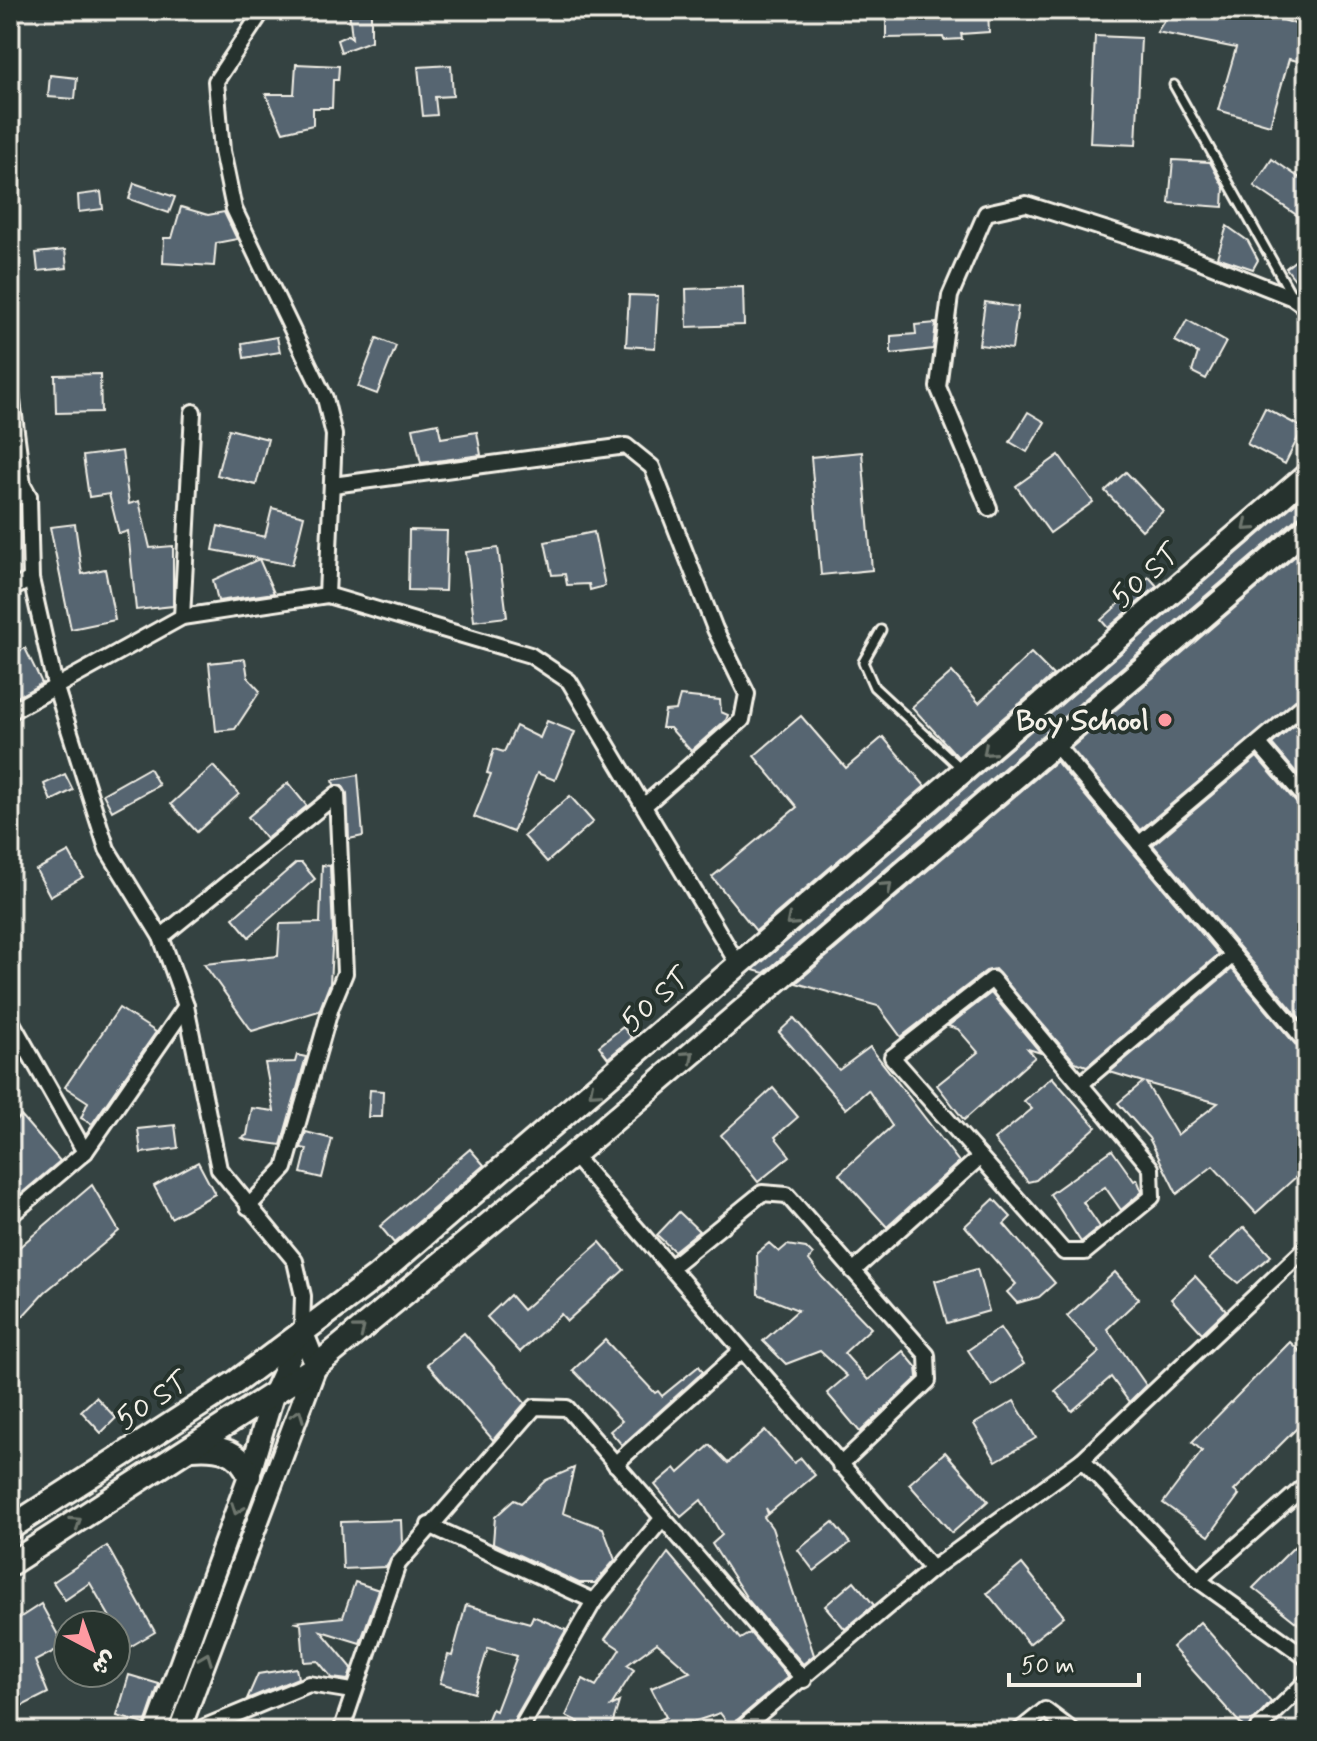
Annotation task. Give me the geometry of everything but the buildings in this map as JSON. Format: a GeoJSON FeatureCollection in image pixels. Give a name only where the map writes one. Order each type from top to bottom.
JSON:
{"type":"FeatureCollection","features":[{"type":"Feature","properties":{"kind":"main road","name":"50 ST"},"geometry":{"type":"LineString","coordinates":[[10,1528],[236,1382],[376,1277],[1307,475]]}},
{"type":"Feature","properties":{"kind":"main road","name":"50 ST"},"geometry":{"type":"LineString","coordinates":[[10,1564],[316,1366],[573,1155],[1307,528]]}},
{"type":"Feature","properties":{"kind":"main road"},"geometry":{"type":"LineString","coordinates":[[192,1448],[214,1446],[233,1454],[247,1468],[249,1476]]}},
{"type":"Feature","properties":{"kind":"street"},"geometry":{"type":"LineString","coordinates":[[263,10],[216,81],[222,151],[234,209],[325,398],[334,435],[327,595]]}},
{"type":"Feature","properties":{"kind":"street"},"geometry":{"type":"LineString","coordinates":[[989,508],[938,387],[950,296],[986,213],[1026,204],[1180,253],[1293,298],[1307,308]]}},
{"type":"Feature","properties":{"kind":"street"},"geometry":{"type":"LineString","coordinates":[[10,385],[23,485],[29,496],[31,579],[55,685],[107,849],[161,937],[186,1006],[219,1169],[295,1261],[303,1296],[302,1331],[274,1392],[249,1476],[156,1731]]}},
{"type":"Feature","properties":{"kind":"street"},"geometry":{"type":"LineString","coordinates":[[182,617],[193,412]]}},
{"type":"Feature","properties":{"kind":"street"},"geometry":{"type":"LineString","coordinates":[[333,485],[626,446],[652,467],[715,629],[747,694],[742,720],[645,805]]}},
{"type":"Feature","properties":{"kind":"street"},"geometry":{"type":"LineString","coordinates":[[10,496],[29,496]]}},
{"type":"Feature","properties":{"kind":"street"},"geometry":{"type":"LineString","coordinates":[[10,590],[31,579]]}},
{"type":"Feature","properties":{"kind":"street"},"geometry":{"type":"LineString","coordinates":[[10,712],[182,617],[327,595],[530,655],[569,681],[739,966]]}},
{"type":"Feature","properties":{"kind":"street"},"geometry":{"type":"LineString","coordinates":[[1139,844],[1307,702]]}},
{"type":"Feature","properties":{"kind":"street"},"geometry":{"type":"LineString","coordinates":[[1055,744],[1307,1043]]}},
{"type":"Feature","properties":{"kind":"street"},"geometry":{"type":"LineString","coordinates":[[1259,744],[1307,800]]}},
{"type":"Feature","properties":{"kind":"street"},"geometry":{"type":"LineString","coordinates":[[161,937],[337,794],[345,973],[331,1007],[285,1168],[248,1207]]}},
{"type":"Feature","properties":{"kind":"street"},"geometry":{"type":"LineString","coordinates":[[1082,1083],[1233,955]]}},
{"type":"Feature","properties":{"kind":"street"},"geometry":{"type":"LineString","coordinates":[[992,979],[1151,1168],[1152,1197],[1085,1252],[1064,1252],[980,1157],[892,1057],[992,979]]}},
{"type":"Feature","properties":{"kind":"street"},"geometry":{"type":"LineString","coordinates":[[10,1216],[85,1152],[186,1006]]}},
{"type":"Feature","properties":{"kind":"street"},"geometry":{"type":"LineString","coordinates":[[10,1019],[16,1046],[85,1152]]}},
{"type":"Feature","properties":{"kind":"street"},"geometry":{"type":"LineString","coordinates":[[573,1155],[672,1266],[740,1352],[932,1569]]}},
{"type":"Feature","properties":{"kind":"street"},"geometry":{"type":"LineString","coordinates":[[853,1271],[980,1157]]}},
{"type":"Feature","properties":{"kind":"street"},"geometry":{"type":"LineString","coordinates":[[672,1266],[762,1193],[787,1195],[927,1355],[928,1381],[840,1465]]}},
{"type":"Feature","properties":{"kind":"street"},"geometry":{"type":"LineString","coordinates":[[739,1731],[804,1680],[932,1569],[1082,1460],[1307,1247]]}},
{"type":"Feature","properties":{"kind":"street"},"geometry":{"type":"LineString","coordinates":[[179,1731],[316,1366],[302,1331]]}},
{"type":"Feature","properties":{"kind":"street"},"geometry":{"type":"LineString","coordinates":[[615,1464],[740,1352]]}},
{"type":"Feature","properties":{"kind":"street"},"geometry":{"type":"LineString","coordinates":[[341,1731],[352,1691],[398,1564],[535,1407],[567,1408],[804,1680]]}},
{"type":"Feature","properties":{"kind":"street"},"geometry":{"type":"LineString","coordinates":[[1082,1460],[1198,1580],[1307,1658]]}},
{"type":"Feature","properties":{"kind":"street"},"geometry":{"type":"LineString","coordinates":[[1198,1580],[1307,1484]]}},
{"type":"Feature","properties":{"kind":"street"},"geometry":{"type":"LineString","coordinates":[[524,1723],[594,1601],[662,1519]]}},
{"type":"Feature","properties":{"kind":"street"},"geometry":{"type":"LineString","coordinates":[[429,1525],[594,1601]]}},
{"type":"Feature","properties":{"kind":"street"},"geometry":{"type":"LineString","coordinates":[[1256,1731],[1307,1681]]}},
{"type":"Feature","properties":{"kind":"street"},"geometry":{"type":"LineString","coordinates":[[195,1731],[309,1684],[352,1691]]}},
{"type":"Feature","properties":{"kind":"street"},"geometry":{"type":"LineString","coordinates":[[1019,1731],[1045,1710],[1073,1731]]}},
{"type":"Feature","properties":{"kind":"lane"},"geometry":{"type":"LineString","coordinates":[[1174,85],[1293,298]]}},
{"type":"Feature","properties":{"kind":"lane"},"geometry":{"type":"LineString","coordinates":[[881,630],[863,662],[870,680],[964,771]]}},
{"type":"Feature","properties":{"kind":"place","name":"Boy School"},"geometry":{"type":"Point","coordinates":[1165,720]}}]}
